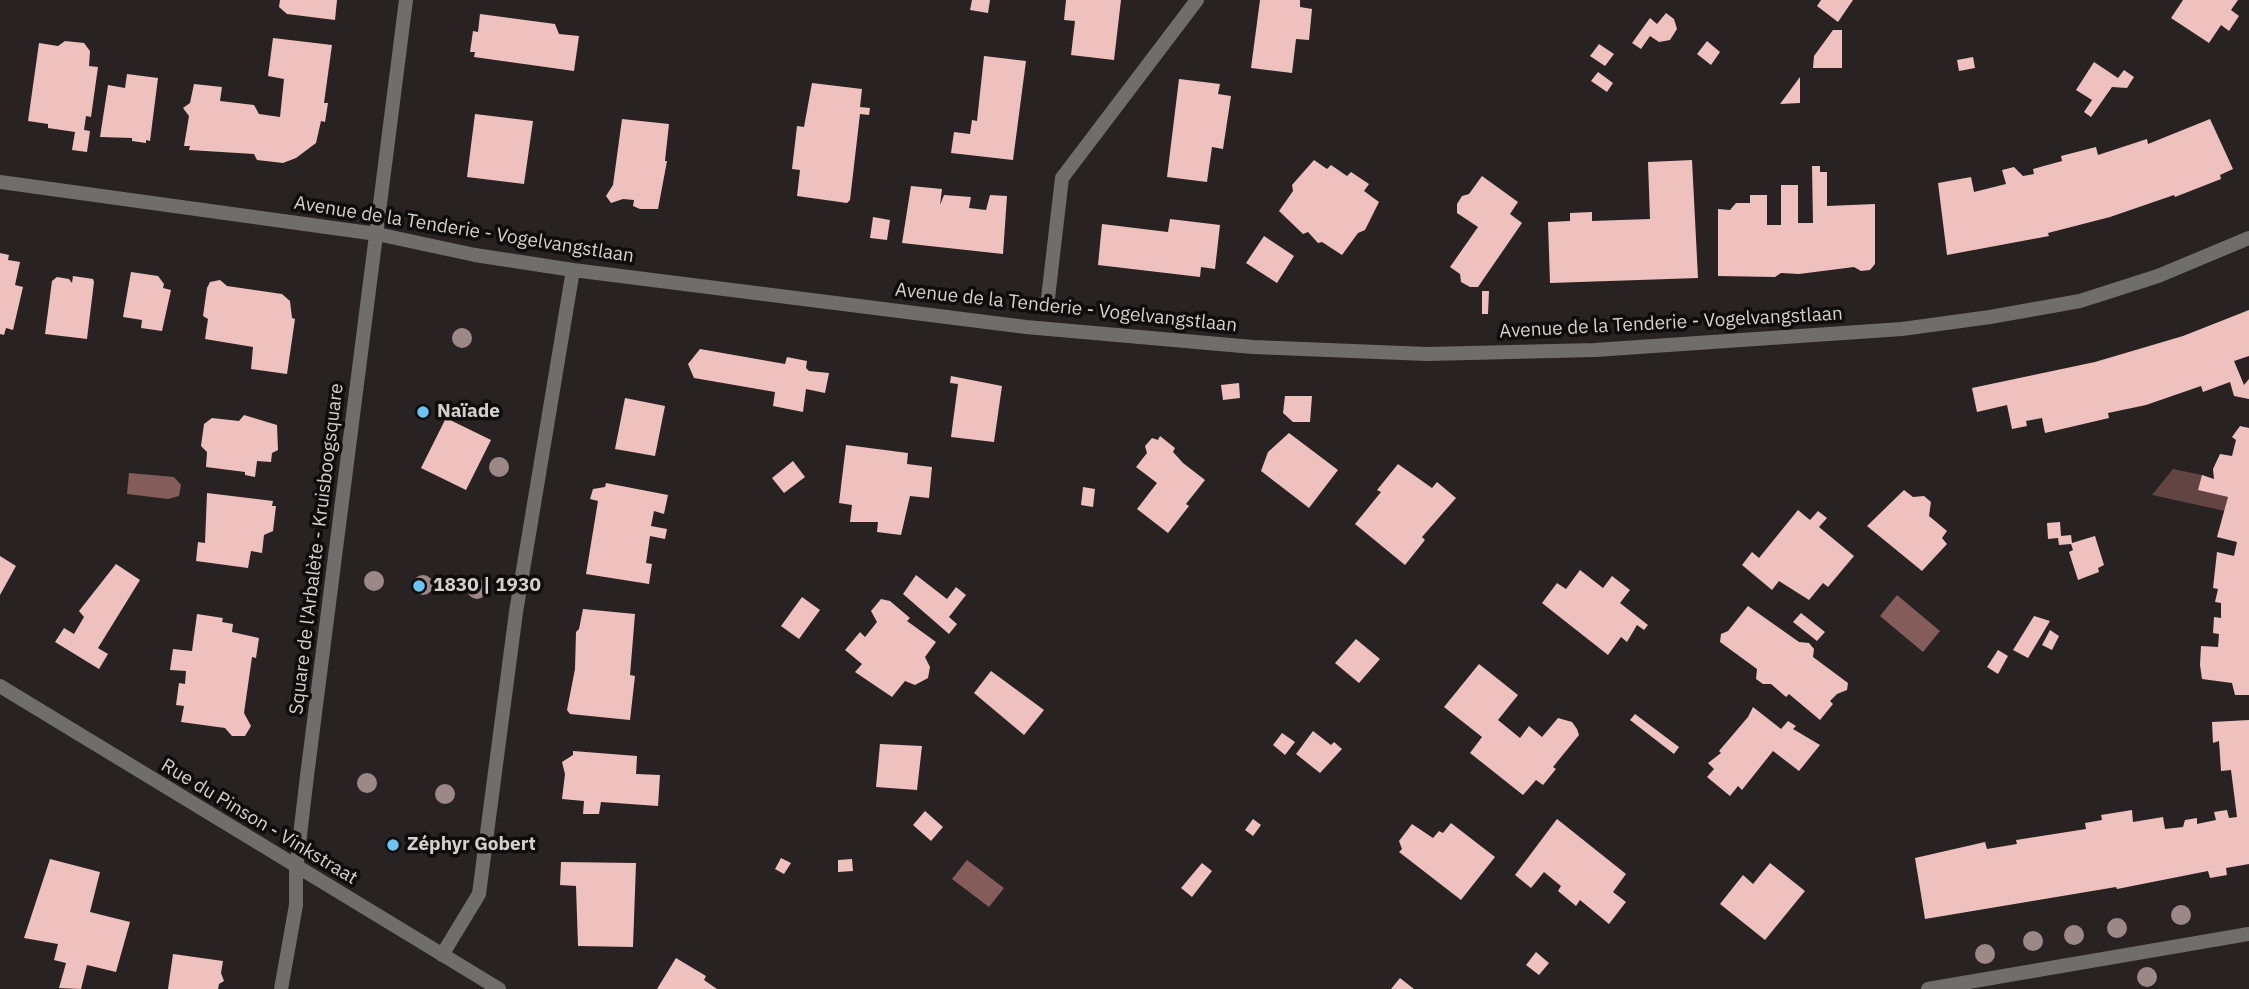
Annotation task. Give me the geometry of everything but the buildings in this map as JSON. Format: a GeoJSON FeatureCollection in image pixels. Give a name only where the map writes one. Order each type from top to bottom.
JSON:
{"type":"FeatureCollection","features":[{"type":"Feature","properties":{"kind":"street","name":"Square de l'Arbalète - Kruisboogsquare"},"geometry":{"type":"LineString","coordinates":[[281,989],[296,905],[296,869],[406,0]]}},
{"type":"Feature","properties":{"kind":"street"},"geometry":{"type":"LineString","coordinates":[[1048,298],[1062,178],[1197,0]]}},
{"type":"Feature","properties":{"kind":"street","name":"Avenue de la Tenderie - Vogelvangstlaan"},"geometry":{"type":"LineString","coordinates":[[0,182],[377,234],[475,255],[573,270],[1095,335],[1253,347],[1427,354],[1595,351],[1940,324],[2080,300],[2158,276],[2249,238]]}},
{"type":"Feature","properties":{"kind":"street"},"geometry":{"type":"LineString","coordinates":[[442,954],[479,894],[516,612],[573,270]]}},
{"type":"Feature","properties":{"kind":"street","name":"Rue du Pinson - Vinkstraat"},"geometry":{"type":"LineString","coordinates":[[0,686],[296,869],[499,989]]}},
{"type":"Feature","properties":{"kind":"street"},"geometry":{"type":"LineString","coordinates":[[1928,989],[2249,934]]}},
{"type":"Feature","properties":{"kind":"shaded area"},"geometry":{"type":"Polygon","coordinates":[[[2173,469],[2202,475],[2199,490],[2228,497],[2225,511],[2152,495],[2173,469]]]}},
{"type":"Feature","properties":{"kind":"shaded area"},"geometry":{"type":"Polygon","coordinates":[[[129,473],[174,477],[181,485],[179,496],[168,499],[127,494],[129,473]]]}},
{"type":"Feature","properties":{"kind":"shaded area"},"geometry":{"type":"Polygon","coordinates":[[[1897,595],[1940,631],[1923,652],[1880,616],[1897,595]]]}},
{"type":"Feature","properties":{"kind":"shaded area"},"geometry":{"type":"Polygon","coordinates":[[[967,860],[1004,888],[989,907],[952,879],[967,860]]]}},
{"type":"Feature","properties":{"kind":"place","name":"Naïade"},"geometry":{"type":"Point","coordinates":[423,412]}},
{"type":"Feature","properties":{"kind":"place","name":"1830 | 1930"},"geometry":{"type":"Point","coordinates":[419,586]}},
{"type":"Feature","properties":{"kind":"place","name":"Zéphyr Gobert"},"geometry":{"type":"Point","coordinates":[393,845]}}]}
